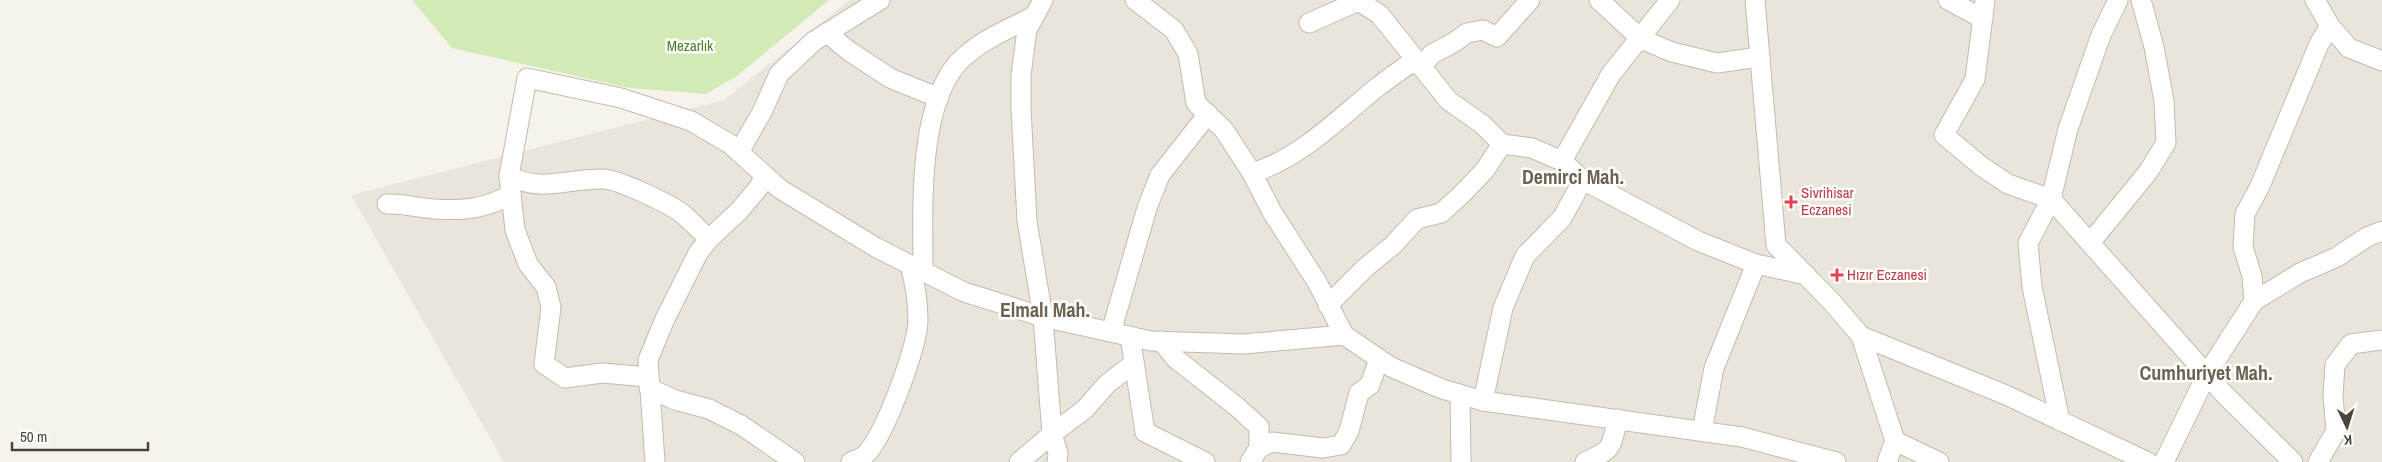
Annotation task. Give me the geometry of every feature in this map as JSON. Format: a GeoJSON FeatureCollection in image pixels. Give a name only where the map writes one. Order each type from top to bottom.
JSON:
{"type":"FeatureCollection","features":[{"type":"Feature","properties":{"kind":"street"},"geometry":{"type":"LineString","coordinates":[[739,152],[762,112],[780,74],[814,41],[880,0]]}},
{"type":"Feature","properties":{"kind":"street"},"geometry":{"type":"LineString","coordinates":[[1135,0],[1174,30],[1188,54],[1196,103],[1224,130],[1252,174],[1272,212],[1297,249],[1344,335],[1379,359],[1400,370],[1483,401],[1742,437],[1790,456],[1836,462]]}},
{"type":"Feature","properties":{"kind":"street"},"geometry":{"type":"LineString","coordinates":[[1252,174],[1270,168],[1299,152],[1376,88],[1453,43],[1467,32],[1483,30],[1497,37],[1530,0]]}},
{"type":"Feature","properties":{"kind":"street"},"geometry":{"type":"LineString","coordinates":[[1599,0],[1641,39],[1672,52],[1717,63],[1760,57]]}},
{"type":"Feature","properties":{"kind":"street"},"geometry":{"type":"LineString","coordinates":[[1562,161],[1611,74],[1641,39],[1653,19],[1670,0]]}},
{"type":"Feature","properties":{"kind":"street"},"geometry":{"type":"LineString","coordinates":[[1754,0],[1776,245],[1861,336],[1895,441],[1887,462]]}},
{"type":"Feature","properties":{"kind":"street"},"geometry":{"type":"LineString","coordinates":[[1948,0],[1983,19]]}},
{"type":"Feature","properties":{"kind":"street"},"geometry":{"type":"LineString","coordinates":[[1985,0],[1975,79],[1944,135],[1981,166],[2008,184],[2051,199],[2207,374],[2293,462]]}},
{"type":"Feature","properties":{"kind":"street"},"geometry":{"type":"LineString","coordinates":[[2060,420],[2032,287],[2028,243],[2051,199],[2068,129],[2101,35],[2118,0]]}},
{"type":"Feature","properties":{"kind":"street"},"geometry":{"type":"LineString","coordinates":[[2090,243],[2148,172],[2166,143],[2164,101],[2154,47],[2141,0]]}},
{"type":"Feature","properties":{"kind":"street"},"geometry":{"type":"LineString","coordinates":[[2315,0],[2330,26],[2349,48],[2382,61]]}},
{"type":"Feature","properties":{"kind":"street"},"geometry":{"type":"LineString","coordinates":[[1309,23],[1360,1],[1379,14],[1449,101],[1482,124],[1502,144],[1532,148],[1562,161],[1583,180],[1698,240],[1756,264],[1806,275]]}},
{"type":"Feature","properties":{"kind":"street"},"geometry":{"type":"LineString","coordinates":[[851,462],[865,456],[877,436],[896,396],[913,352],[918,322],[916,290],[924,158],[944,82],[963,56],[1038,8]]}},
{"type":"Feature","properties":{"kind":"street"},"geometry":{"type":"LineString","coordinates":[[1038,8],[1027,30],[1021,75],[1021,109],[1027,222],[1043,317],[1052,434],[1058,453],[1057,462]]}},
{"type":"Feature","properties":{"kind":"street"},"geometry":{"type":"LineString","coordinates":[[2254,302],[2252,276],[2243,247],[2245,214],[2264,178],[2319,44],[2330,26]]}},
{"type":"Feature","properties":{"kind":"street"},"geometry":{"type":"LineString","coordinates":[[827,33],[849,51],[890,78],[939,98]]}},
{"type":"Feature","properties":{"kind":"street"},"geometry":{"type":"LineString","coordinates":[[794,462],[740,425],[709,409],[675,400],[648,383],[602,373],[565,378],[544,364],[551,307],[546,287],[528,264],[515,230],[509,176],[527,78],[620,98],[691,122],[730,144],[780,190],[878,248],[964,292],[1043,317],[1161,341],[1244,344],[1344,335]]}},
{"type":"Feature","properties":{"kind":"street"},"geometry":{"type":"LineString","coordinates":[[1111,332],[1147,208],[1160,175],[1208,114]]}},
{"type":"Feature","properties":{"kind":"street"},"geometry":{"type":"LineString","coordinates":[[1328,305],[1365,268],[1393,245],[1417,219],[1441,213],[1460,196],[1485,170],[1502,144]]}},
{"type":"Feature","properties":{"kind":"street"},"geometry":{"type":"LineString","coordinates":[[509,176],[522,182],[541,186],[576,179],[606,178],[682,213],[709,238]]}},
{"type":"Feature","properties":{"kind":"street"},"geometry":{"type":"LineString","coordinates":[[655,462],[648,383],[648,360],[664,321],[698,253],[709,238],[739,211],[759,187],[765,176]]}},
{"type":"Feature","properties":{"kind":"street"},"geometry":{"type":"LineString","coordinates":[[1483,401],[1503,308],[1525,256],[1562,218],[1583,180]]}},
{"type":"Feature","properties":{"kind":"street"},"geometry":{"type":"LineString","coordinates":[[387,204],[398,203],[434,209],[467,209],[493,205],[511,194]]}},
{"type":"Feature","properties":{"kind":"street"},"geometry":{"type":"LineString","coordinates":[[2164,462],[2207,374],[2254,302],[2300,273],[2338,257],[2367,237],[2382,231]]}},
{"type":"Feature","properties":{"kind":"street"},"geometry":{"type":"LineString","coordinates":[[1702,431],[1714,368],[1756,264]]}},
{"type":"Feature","properties":{"kind":"street"},"geometry":{"type":"LineString","coordinates":[[1130,336],[1145,432],[1205,462]]}},
{"type":"Feature","properties":{"kind":"street"},"geometry":{"type":"LineString","coordinates":[[1861,336],[2006,395],[2148,462]]}},
{"type":"Feature","properties":{"kind":"street"},"geometry":{"type":"LineString","coordinates":[[2318,462],[2336,431],[2333,396],[2335,364],[2351,344],[2382,340]]}},
{"type":"Feature","properties":{"kind":"street"},"geometry":{"type":"LineString","coordinates":[[1161,341],[1176,358],[1259,427],[1255,455]]}},
{"type":"Feature","properties":{"kind":"street"},"geometry":{"type":"LineString","coordinates":[[1255,455],[1272,442],[1323,448],[1342,445],[1349,431],[1359,393],[1370,386],[1379,359]]}},
{"type":"Feature","properties":{"kind":"street"},"geometry":{"type":"LineString","coordinates":[[1018,462],[1085,409],[1107,384],[1134,363]]}},
{"type":"Feature","properties":{"kind":"street"},"geometry":{"type":"LineString","coordinates":[[1460,394],[1461,462]]}},
{"type":"Feature","properties":{"kind":"street"},"geometry":{"type":"LineString","coordinates":[[1585,462],[1604,454],[1611,444],[1618,419]]}},
{"type":"Feature","properties":{"kind":"street"},"geometry":{"type":"LineString","coordinates":[[1895,441],[1939,462]]}},
{"type":"Feature","properties":{"kind":"shaded area"},"geometry":{"type":"Polygon","coordinates":[[[850,0],[2382,0],[2382,462],[504,462],[351,195],[724,100],[850,0]]]}},
{"type":"Feature","properties":{"kind":"green space","name":"Mezarlık"},"geometry":{"type":"Polygon","coordinates":[[[412,0],[829,0],[737,76],[706,94],[629,88],[452,48],[412,0]]]}},
{"type":"Feature","properties":{"kind":"place","name":"Sivrihisar Eczanesi"},"geometry":{"type":"Point","coordinates":[1791,202]}},
{"type":"Feature","properties":{"kind":"place","name":"Hızır Eczanesi"},"geometry":{"type":"Point","coordinates":[1837,275]}},
{"type":"Feature","properties":{"kind":"district","name":"Demirci Mah."},"geometry":{"type":"Point","coordinates":[1573,177]}},
{"type":"Feature","properties":{"kind":"district","name":"Elmalı Mah."},"geometry":{"type":"Point","coordinates":[1045,310]}},
{"type":"Feature","properties":{"kind":"district","name":"Cumhuriyet Mah."},"geometry":{"type":"Point","coordinates":[2206,373]}}]}
